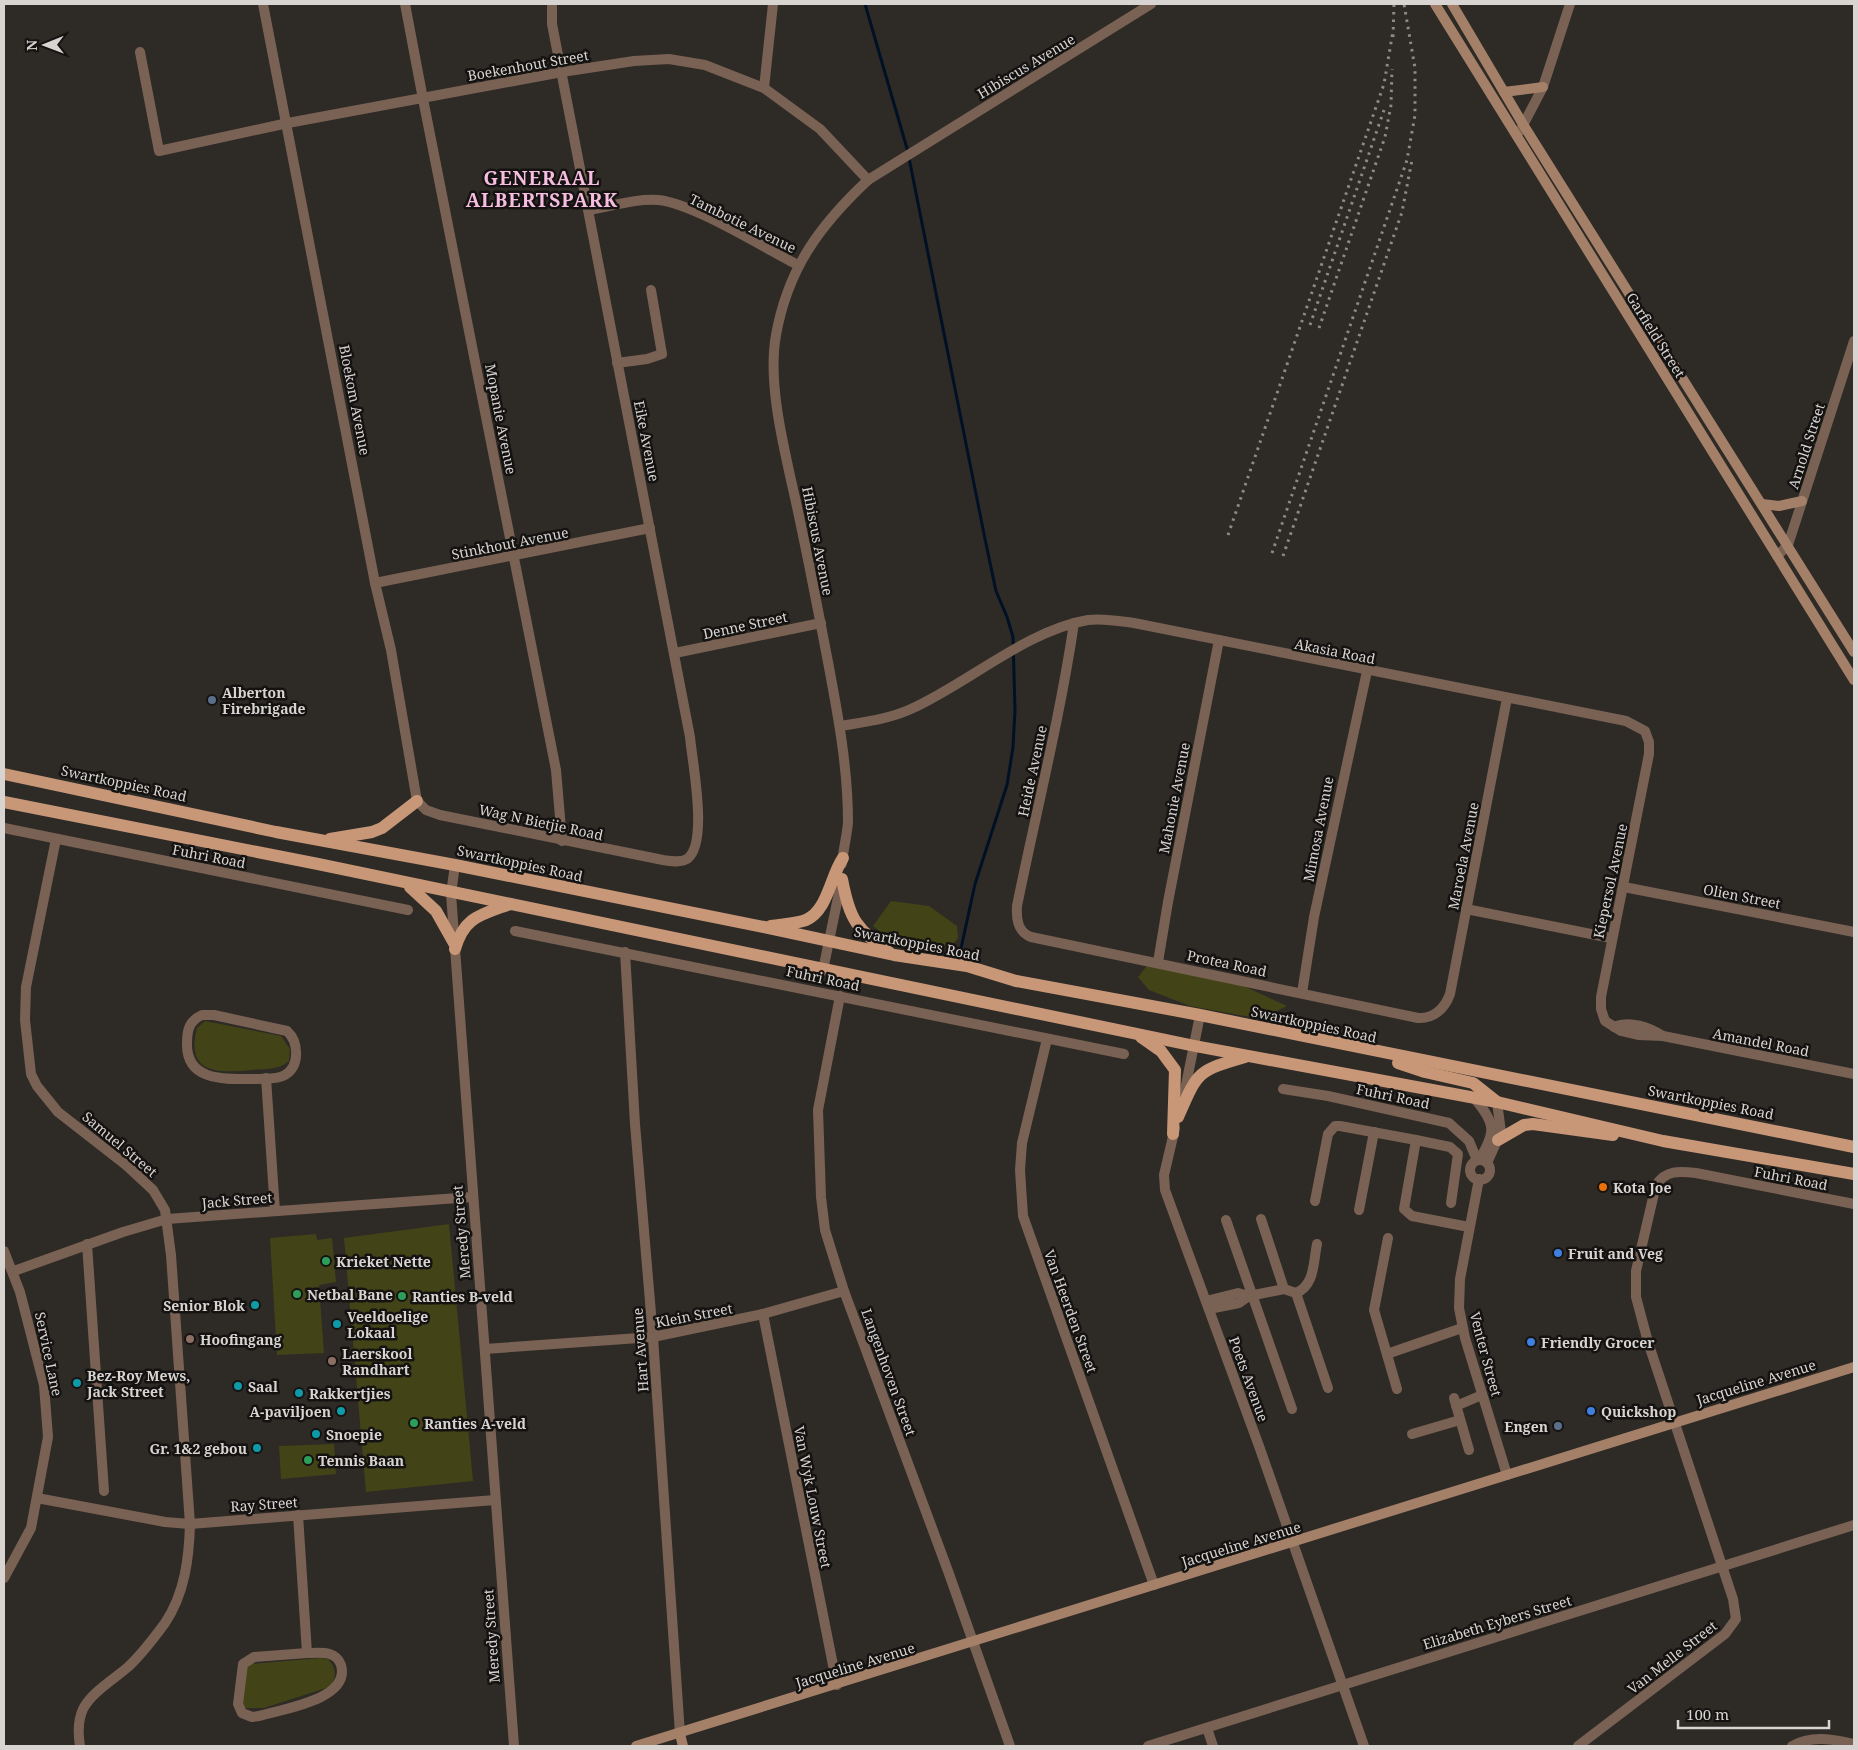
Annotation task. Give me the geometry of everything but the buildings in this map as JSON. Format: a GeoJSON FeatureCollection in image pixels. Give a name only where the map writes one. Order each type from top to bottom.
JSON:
{"type":"FeatureCollection","features":[{"type":"Feature","properties":{"kind":"main road","name":"Swartkoppies Road"},"geometry":{"type":"LineString","coordinates":[[4,774],[320,841],[455,865],[894,955],[967,966],[1016,981],[1200,1015],[1384,1054],[1854,1147]]}},
{"type":"Feature","properties":{"kind":"main road"},"geometry":{"type":"LineString","coordinates":[[320,841],[372,832],[391,822],[417,801]]}},
{"type":"Feature","properties":{"kind":"main road"},"geometry":{"type":"LineString","coordinates":[[4,802],[451,894],[510,904],[1195,1046],[1497,1102],[1663,1141]]}},
{"type":"Feature","properties":{"kind":"main road"},"geometry":{"type":"LineString","coordinates":[[764,927],[800,921],[813,915],[820,909],[832,876],[843,858]]}},
{"type":"Feature","properties":{"kind":"main road"},"geometry":{"type":"LineString","coordinates":[[842,879],[849,912],[854,922],[894,955]]}},
{"type":"Feature","properties":{"kind":"main road"},"geometry":{"type":"LineString","coordinates":[[404,883],[417,892],[436,911],[454,946]]}},
{"type":"Feature","properties":{"kind":"main road"},"geometry":{"type":"LineString","coordinates":[[454,946],[461,931],[470,921],[510,904]]}},
{"type":"Feature","properties":{"kind":"main road"},"geometry":{"type":"LineString","coordinates":[[1136,1034],[1161,1051],[1175,1070],[1173,1134]]}},
{"type":"Feature","properties":{"kind":"main road"},"geometry":{"type":"LineString","coordinates":[[1384,1054],[1399,1064],[1473,1083],[1497,1102]]}},
{"type":"Feature","properties":{"kind":"main road"},"geometry":{"type":"LineString","coordinates":[[1178,1117],[1196,1078],[1215,1066],[1250,1056]]}},
{"type":"Feature","properties":{"kind":"main road"},"geometry":{"type":"LineString","coordinates":[[1494,1142],[1524,1125],[1533,1124],[1663,1141],[1854,1174]]}},
{"type":"Feature","properties":{"kind":"street","name":"Bloekom Avenue"},"geometry":{"type":"LineString","coordinates":[[263,4],[288,123],[376,583],[391,650],[417,801]]}},
{"type":"Feature","properties":{"kind":"street","name":"Mopanie Avenue"},"geometry":{"type":"LineString","coordinates":[[406,4],[422,99],[515,556],[556,770],[562,841]]}},
{"type":"Feature","properties":{"kind":"street","name":"Eike Avenue"},"geometry":{"type":"LineString","coordinates":[[552,4],[552,24],[690,737],[698,817],[696,845],[688,858],[682,861],[664,860]]}},
{"type":"Feature","properties":{"kind":"street"},"geometry":{"type":"LineString","coordinates":[[764,88],[773,4]]}},
{"type":"Feature","properties":{"kind":"street","name":"Hibiscus Avenue"},"geometry":{"type":"LineString","coordinates":[[823,970],[842,879],[848,824],[841,726],[782,431],[774,374],[776,335],[786,296],[798,265],[822,228],[837,209],[868,180],[1151,4]]}},
{"type":"Feature","properties":{"kind":"street","name":"Garfield Street"},"geometry":{"type":"LineString","coordinates":[[1435,4],[1854,680]]}},
{"type":"Feature","properties":{"kind":"street","name":"Garfield Street"},"geometry":{"type":"LineString","coordinates":[[1452,4],[1524,126],[1854,652]]}},
{"type":"Feature","properties":{"kind":"street"},"geometry":{"type":"LineString","coordinates":[[1516,136],[1524,126],[1543,87],[1570,4]]}},
{"type":"Feature","properties":{"kind":"street","name":"Boekenhout Street"},"geometry":{"type":"LineString","coordinates":[[140,52],[159,151],[288,123],[562,72],[634,61],[676,60],[705,65],[764,88],[820,129],[868,180]]}},
{"type":"Feature","properties":{"kind":"street"},"geometry":{"type":"LineString","coordinates":[[1504,92],[1543,87]]}},
{"type":"Feature","properties":{"kind":"street","name":"Tambotie Avenue"},"geometry":{"type":"LineString","coordinates":[[589,210],[645,201],[666,202],[708,218],[798,265]]}},
{"type":"Feature","properties":{"kind":"street"},"geometry":{"type":"LineString","coordinates":[[618,364],[647,359],[662,354],[651,290]]}},
{"type":"Feature","properties":{"kind":"street","name":"Arnold Street"},"geometry":{"type":"LineString","coordinates":[[1777,556],[1788,545],[1854,341]]}},
{"type":"Feature","properties":{"kind":"street"},"geometry":{"type":"LineString","coordinates":[[1671,385],[1682,377]]}},
{"type":"Feature","properties":{"kind":"street"},"geometry":{"type":"LineString","coordinates":[[1762,504],[1779,506],[1802,501]]}},
{"type":"Feature","properties":{"kind":"street","name":"Stinkhout Avenue"},"geometry":{"type":"LineString","coordinates":[[376,583],[650,528]]}},
{"type":"Feature","properties":{"kind":"street","name":"Akasia Road"},"geometry":{"type":"LineString","coordinates":[[841,726],[894,716],[913,708],[1048,633],[1074,623],[1098,620],[1134,623],[1367,671],[1626,721],[1640,726],[1647,735]]}},
{"type":"Feature","properties":{"kind":"street","name":"Denne Street"},"geometry":{"type":"LineString","coordinates":[[675,653],[821,623]]}},
{"type":"Feature","properties":{"kind":"street","name":"Heide Avenue"},"geometry":{"type":"LineString","coordinates":[[1018,924],[1017,906],[1047,759],[1064,692],[1074,623]]}},
{"type":"Feature","properties":{"kind":"street","name":"Mahonie Avenue"},"geometry":{"type":"LineString","coordinates":[[1158,962],[1219,640]]}},
{"type":"Feature","properties":{"kind":"street","name":"Mimosa Avenue"},"geometry":{"type":"LineString","coordinates":[[1302,992],[1316,908],[1367,671]]}},
{"type":"Feature","properties":{"kind":"street","name":"Maroela Avenue"},"geometry":{"type":"LineString","coordinates":[[1435,1014],[1446,1003],[1450,994],[1508,698]]}},
{"type":"Feature","properties":{"kind":"street","name":"Kiepersol Avenue"},"geometry":{"type":"LineString","coordinates":[[1614,1027],[1605,1021],[1601,1009],[1611,938],[1624,887],[1649,754],[1647,735]]}},
{"type":"Feature","properties":{"kind":"street","name":"Wag N Bietjie Road"},"geometry":{"type":"LineString","coordinates":[[417,801],[426,810],[440,815],[664,860]]}},
{"type":"Feature","properties":{"kind":"street","name":"Fuhri Road"},"geometry":{"type":"LineString","coordinates":[[4,828],[408,910]]}},
{"type":"Feature","properties":{"kind":"street","name":"Samuel Street"},"geometry":{"type":"LineString","coordinates":[[56,839],[26,987],[25,1020],[31,1074],[41,1093],[58,1112],[126,1165],[153,1190],[165,1210],[190,1524],[189,1553],[178,1598],[166,1621],[152,1641],[129,1666],[88,1702],[80,1720],[80,1746]]}},
{"type":"Feature","properties":{"kind":"street","name":"Meredy Street"},"geometry":{"type":"LineString","coordinates":[[455,865],[451,894],[454,946],[514,1746]]}},
{"type":"Feature","properties":{"kind":"street","name":"Olien Street"},"geometry":{"type":"LineString","coordinates":[[1624,887],[1854,932]]}},
{"type":"Feature","properties":{"kind":"street"},"geometry":{"type":"LineString","coordinates":[[1466,909],[1611,938]]}},
{"type":"Feature","properties":{"kind":"street","name":"Protea Road"},"geometry":{"type":"LineString","coordinates":[[1018,924],[1024,933],[1031,937],[1302,992],[1418,1018],[1435,1014]]}},
{"type":"Feature","properties":{"kind":"street","name":"Fuhri Road"},"geometry":{"type":"LineString","coordinates":[[515,931],[1124,1054]]}},
{"type":"Feature","properties":{"kind":"street","name":"Hart Avenue"},"geometry":{"type":"LineString","coordinates":[[625,952],[635,1124],[653,1337],[680,1734],[683,1746]]}},
{"type":"Feature","properties":{"kind":"street","name":"Langenhoven Street"},"geometry":{"type":"LineString","coordinates":[[840,996],[820,1088],[818,1110],[823,1217],[844,1291],[948,1571],[1010,1746]]}},
{"type":"Feature","properties":{"kind":"street"},"geometry":{"type":"LineString","coordinates":[[214,1015],[287,1031],[292,1036],[295,1044],[296,1060],[285,1075],[266,1078],[220,1079],[209,1077],[200,1071],[194,1064],[187,1049],[188,1030],[191,1023],[202,1016],[214,1015]]}},
{"type":"Feature","properties":{"kind":"street","name":"Poets Avenue"},"geometry":{"type":"LineString","coordinates":[[1200,1015],[1195,1046],[1164,1175],[1164,1184],[1293,1542],[1364,1746]]}},
{"type":"Feature","properties":{"kind":"street","name":"Amandel Road"},"geometry":{"type":"LineString","coordinates":[[1614,1027],[1630,1024],[1650,1029],[1663,1036],[1854,1074]]}},
{"type":"Feature","properties":{"kind":"street","name":"Van Heerden Street"},"geometry":{"type":"LineString","coordinates":[[1047,1039],[1022,1143],[1020,1170],[1023,1216],[1154,1585]]}},
{"type":"Feature","properties":{"kind":"street"},"geometry":{"type":"LineString","coordinates":[[266,1078],[275,1211]]}},
{"type":"Feature","properties":{"kind":"street","name":"Fuhri Road"},"geometry":{"type":"LineString","coordinates":[[1283,1089],[1426,1117],[1449,1124],[1469,1141],[1481,1161]]}},
{"type":"Feature","properties":{"kind":"street"},"geometry":{"type":"LineString","coordinates":[[1475,1099],[1489,1117],[1493,1128],[1494,1142]]}},
{"type":"Feature","properties":{"kind":"street"},"geometry":{"type":"LineString","coordinates":[[1481,1161],[1490,1169],[1489,1175],[1479,1179],[1472,1176],[1470,1169],[1481,1161],[1501,1132],[1497,1102]]}},
{"type":"Feature","properties":{"kind":"street"},"geometry":{"type":"LineString","coordinates":[[1315,1202],[1330,1129],[1340,1126],[1450,1147],[1458,1154],[1451,1204]]}},
{"type":"Feature","properties":{"kind":"street"},"geometry":{"type":"LineString","coordinates":[[1359,1210],[1374,1132]]}},
{"type":"Feature","properties":{"kind":"street"},"geometry":{"type":"LineString","coordinates":[[1416,1140],[1404,1210],[1412,1216],[1470,1227]]}},
{"type":"Feature","properties":{"kind":"street"},"geometry":{"type":"LineString","coordinates":[[1469,1141],[1494,1142]]}},
{"type":"Feature","properties":{"kind":"street","name":"Fuhri Road"},"geometry":{"type":"LineString","coordinates":[[1674,1421],[1638,1310],[1635,1286],[1652,1195],[1656,1185],[1664,1175],[1680,1171],[1696,1172],[1854,1204]]}},
{"type":"Feature","properties":{"kind":"street","name":"Venter Street"},"geometry":{"type":"LineString","coordinates":[[1479,1179],[1459,1288],[1462,1328],[1507,1475]]}},
{"type":"Feature","properties":{"kind":"street","name":"Jack Street"},"geometry":{"type":"LineString","coordinates":[[14,1272],[87,1244],[167,1219],[472,1197]]}},
{"type":"Feature","properties":{"kind":"street"},"geometry":{"type":"LineString","coordinates":[[1261,1219],[1284,1289]]}},
{"type":"Feature","properties":{"kind":"street"},"geometry":{"type":"LineString","coordinates":[[1226,1220],[1250,1295],[1292,1409]]}},
{"type":"Feature","properties":{"kind":"street"},"geometry":{"type":"LineString","coordinates":[[1388,1238],[1374,1305],[1397,1389]]}},
{"type":"Feature","properties":{"kind":"street"},"geometry":{"type":"LineString","coordinates":[[87,1244],[104,1491]]}},
{"type":"Feature","properties":{"kind":"street"},"geometry":{"type":"LineString","coordinates":[[1207,1305],[1238,1293],[1250,1295],[1284,1289],[1296,1294],[1305,1290],[1311,1280],[1317,1244]]}},
{"type":"Feature","properties":{"kind":"street","name":"Service Lane"},"geometry":{"type":"LineString","coordinates":[[4,1251],[14,1272],[44,1385],[48,1436],[28,1536],[4,1578]]}},
{"type":"Feature","properties":{"kind":"street","name":"Klein Street"},"geometry":{"type":"LineString","coordinates":[[484,1349],[653,1337],[762,1314],[844,1291]]}},
{"type":"Feature","properties":{"kind":"street"},"geometry":{"type":"LineString","coordinates":[[1296,1294],[1328,1388]]}},
{"type":"Feature","properties":{"kind":"street","name":"Van Wyk Louw Street"},"geometry":{"type":"LineString","coordinates":[[762,1314],[838,1685]]}},
{"type":"Feature","properties":{"kind":"street"},"geometry":{"type":"LineString","coordinates":[[1387,1354],[1462,1328]]}},
{"type":"Feature","properties":{"kind":"street","name":"Jacqueline Avenue"},"geometry":{"type":"LineString","coordinates":[[636,1746],[838,1685],[1674,1421],[1854,1367]]}},
{"type":"Feature","properties":{"kind":"street"},"geometry":{"type":"LineString","coordinates":[[1469,1450],[1455,1402],[1482,1395]]}},
{"type":"Feature","properties":{"kind":"street"},"geometry":{"type":"LineString","coordinates":[[1412,1434],[1460,1420]]}},
{"type":"Feature","properties":{"kind":"street"},"geometry":{"type":"LineString","coordinates":[[1674,1421],[1722,1566]]}},
{"type":"Feature","properties":{"kind":"street","name":"Ray Street"},"geometry":{"type":"LineString","coordinates":[[37,1498],[165,1522],[190,1524],[495,1500]]}},
{"type":"Feature","properties":{"kind":"street"},"geometry":{"type":"LineString","coordinates":[[298,1515],[307,1653]]}},
{"type":"Feature","properties":{"kind":"street","name":"Elizabeth Eybers Street"},"geometry":{"type":"LineString","coordinates":[[1148,1746],[1341,1684],[1854,1525]]}},
{"type":"Feature","properties":{"kind":"street","name":"Van Melle Street"},"geometry":{"type":"LineString","coordinates":[[1578,1746],[1718,1640],[1734,1624],[1734,1606],[1722,1566]]}},
{"type":"Feature","properties":{"kind":"street"},"geometry":{"type":"LineString","coordinates":[[307,1653],[328,1653],[337,1659],[342,1670],[341,1678],[334,1691],[319,1699],[259,1716],[252,1717],[242,1713],[238,1704],[243,1664],[254,1657],[307,1653]]}},
{"type":"Feature","properties":{"kind":"street"},"geometry":{"type":"LineString","coordinates":[[1207,1728],[1213,1746]]}},
{"type":"Feature","properties":{"kind":"street"},"geometry":{"type":"LineString","coordinates":[[1792,1746],[1815,1739],[1854,1744]]}},
{"type":"Feature","properties":{"kind":"shaded area"},"geometry":{"type":"Polygon","coordinates":[[[891,901],[929,906],[957,926],[958,938],[951,947],[897,945],[873,926],[891,901]]]}},
{"type":"Feature","properties":{"kind":"shaded area"},"geometry":{"type":"Polygon","coordinates":[[[1150,962],[1235,982],[1287,1006],[1261,1019],[1190,1006],[1149,990],[1138,977],[1150,962]]]}},
{"type":"Feature","properties":{"kind":"shaded area"},"geometry":{"type":"Polygon","coordinates":[[[205,1021],[281,1036],[290,1049],[289,1061],[276,1068],[267,1069],[227,1071],[207,1068],[200,1063],[196,1055],[195,1043],[197,1028],[205,1021]]]}},
{"type":"Feature","properties":{"kind":"shaded area"},"geometry":{"type":"Polygon","coordinates":[[[449,1224],[473,1481],[366,1492],[344,1238],[449,1224]]]}},
{"type":"Feature","properties":{"kind":"shaded area","name":"Netbal Bane"},"geometry":{"type":"Polygon","coordinates":[[[316,1234],[317,1240],[332,1238],[336,1282],[319,1285],[324,1353],[277,1355],[270,1238],[316,1234]]]}},
{"type":"Feature","properties":{"kind":"shaded area","name":"Tennis Baan"},"geometry":{"type":"Polygon","coordinates":[[[334,1444],[336,1474],[281,1479],[279,1446],[334,1444]]]}},
{"type":"Feature","properties":{"kind":"shaded area"},"geometry":{"type":"Polygon","coordinates":[[[328,1659],[333,1666],[335,1674],[333,1682],[326,1688],[264,1708],[244,1708],[241,1703],[245,1669],[250,1664],[328,1659]]]}},
{"type":"Feature","properties":{"kind":"waterway"},"geometry":{"type":"LineString","coordinates":[[865,4],[908,152]]}},
{"type":"Feature","properties":{"kind":"waterway"},"geometry":{"type":"LineString","coordinates":[[909,158],[996,591],[1013,637],[1015,710],[1013,747],[1007,785],[975,884],[960,953]]}},
{"type":"Feature","properties":{"kind":"railway"},"geometry":{"type":"LineString","coordinates":[[1393,37],[1394,4]]}},
{"type":"Feature","properties":{"kind":"railway"},"geometry":{"type":"LineString","coordinates":[[1272,553],[1407,160],[1415,115],[1415,68],[1404,4]]}},
{"type":"Feature","properties":{"kind":"railway"},"geometry":{"type":"LineString","coordinates":[[1228,535],[1384,84],[1393,31]]}},
{"type":"Feature","properties":{"kind":"railway"},"geometry":{"type":"LineString","coordinates":[[1319,328],[1385,137],[1391,105],[1392,69]]}},
{"type":"Feature","properties":{"kind":"railway"},"geometry":{"type":"LineString","coordinates":[[1310,325],[1384,110]]}},
{"type":"Feature","properties":{"kind":"railway"},"geometry":{"type":"LineString","coordinates":[[1283,556],[1402,212],[1412,160]]}},
{"type":"Feature","properties":{"kind":"place","name":"Alberton Firebrigade"},"geometry":{"type":"Point","coordinates":[212,700]}},
{"type":"Feature","properties":{"kind":"place","name":"Kota Joe"},"geometry":{"type":"Point","coordinates":[1603,1187]}},
{"type":"Feature","properties":{"kind":"place","name":"Fruit and Veg"},"geometry":{"type":"Point","coordinates":[1558,1253]}},
{"type":"Feature","properties":{"kind":"place","name":"Krieket Nette"},"geometry":{"type":"Point","coordinates":[326,1261]}},
{"type":"Feature","properties":{"kind":"place","name":"Netbal Bane"},"geometry":{"type":"Point","coordinates":[297,1294]}},
{"type":"Feature","properties":{"kind":"place","name":"Ranties B-veld"},"geometry":{"type":"Point","coordinates":[402,1296]}},
{"type":"Feature","properties":{"kind":"place","name":"Senior Blok"},"geometry":{"type":"Point","coordinates":[255,1305]}},
{"type":"Feature","properties":{"kind":"place","name":"Veeldoelige Lokaal"},"geometry":{"type":"Point","coordinates":[337,1324]}},
{"type":"Feature","properties":{"kind":"place","name":"Hoofingang"},"geometry":{"type":"Point","coordinates":[190,1339]}},
{"type":"Feature","properties":{"kind":"place","name":"Friendly Grocer"},"geometry":{"type":"Point","coordinates":[1531,1342]}},
{"type":"Feature","properties":{"kind":"place","name":"Laerskool Randhart"},"geometry":{"type":"Point","coordinates":[332,1361]}},
{"type":"Feature","properties":{"kind":"place","name":"Bez-Roy Mews, Jack Street"},"geometry":{"type":"Point","coordinates":[77,1383]}},
{"type":"Feature","properties":{"kind":"place","name":"Saal"},"geometry":{"type":"Point","coordinates":[238,1386]}},
{"type":"Feature","properties":{"kind":"place","name":"Rakkertjies"},"geometry":{"type":"Point","coordinates":[299,1393]}},
{"type":"Feature","properties":{"kind":"place","name":"A-paviljoen"},"geometry":{"type":"Point","coordinates":[341,1411]}},
{"type":"Feature","properties":{"kind":"place","name":"Quickshop"},"geometry":{"type":"Point","coordinates":[1591,1411]}},
{"type":"Feature","properties":{"kind":"place","name":"Ranties A-veld"},"geometry":{"type":"Point","coordinates":[414,1423]}},
{"type":"Feature","properties":{"kind":"place","name":"Engen"},"geometry":{"type":"Point","coordinates":[1558,1426]}},
{"type":"Feature","properties":{"kind":"place","name":"Snoepie"},"geometry":{"type":"Point","coordinates":[316,1434]}},
{"type":"Feature","properties":{"kind":"place","name":"Gr. 1&2 gebou"},"geometry":{"type":"Point","coordinates":[257,1448]}},
{"type":"Feature","properties":{"kind":"place","name":"Tennis Baan"},"geometry":{"type":"Point","coordinates":[308,1460]}},
{"type":"Feature","properties":{"kind":"district","name":"GENERAAL ALBERTSPARK"},"geometry":{"type":"Point","coordinates":[542,189]}}]}
